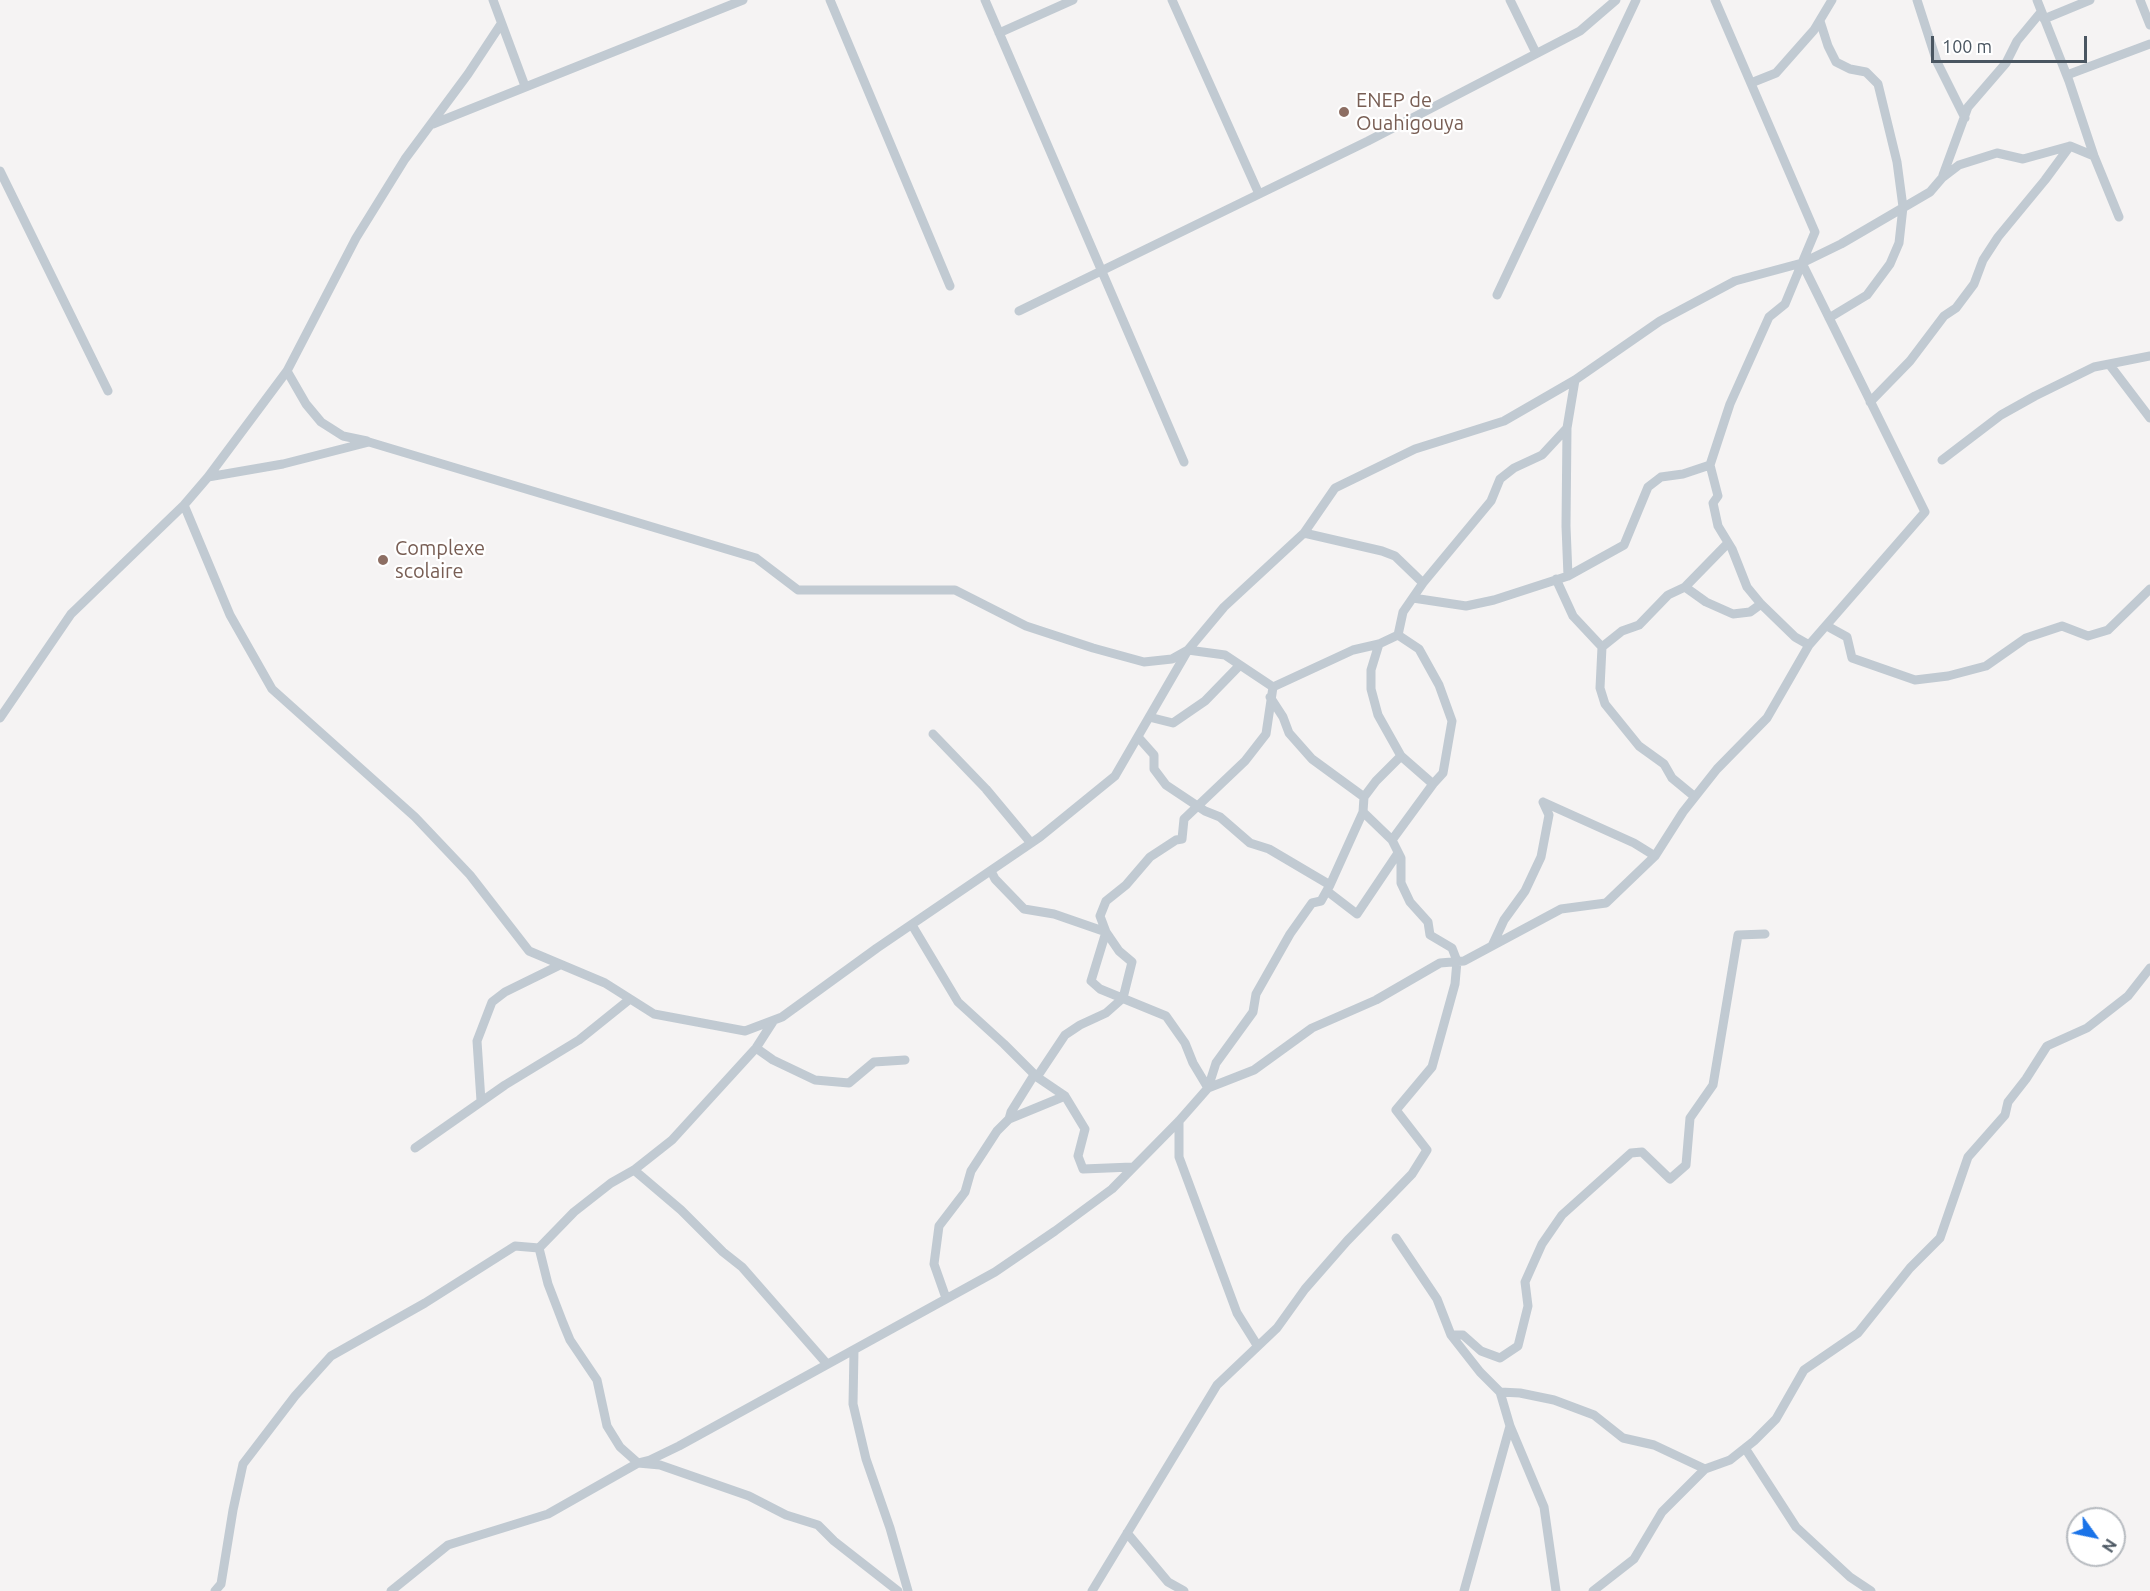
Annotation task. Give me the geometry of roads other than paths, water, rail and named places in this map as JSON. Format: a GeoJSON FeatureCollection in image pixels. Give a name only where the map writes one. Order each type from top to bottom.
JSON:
{"type":"FeatureCollection","features":[{"type":"Feature","properties":{"kind":"street"},"geometry":{"type":"LineString","coordinates":[[493,0],[525,86]]}},
{"type":"Feature","properties":{"kind":"street"},"geometry":{"type":"LineString","coordinates":[[431,124],[742,0]]}},
{"type":"Feature","properties":{"kind":"street"},"geometry":{"type":"LineString","coordinates":[[830,0],[950,286]]}},
{"type":"Feature","properties":{"kind":"street"},"geometry":{"type":"LineString","coordinates":[[985,0],[1184,462]]}},
{"type":"Feature","properties":{"kind":"street"},"geometry":{"type":"LineString","coordinates":[[999,33],[1073,0]]}},
{"type":"Feature","properties":{"kind":"street"},"geometry":{"type":"LineString","coordinates":[[1173,0],[1259,195]]}},
{"type":"Feature","properties":{"kind":"street"},"geometry":{"type":"LineString","coordinates":[[1510,0],[1536,53]]}},
{"type":"Feature","properties":{"kind":"street"},"geometry":{"type":"LineString","coordinates":[[1019,311],[1259,195],[1580,31],[1616,0]]}},
{"type":"Feature","properties":{"kind":"street"},"geometry":{"type":"LineString","coordinates":[[1497,295],[1636,0]]}},
{"type":"Feature","properties":{"kind":"street"},"geometry":{"type":"LineString","coordinates":[[1715,0],[1815,232],[1785,304],[1769,317],[1730,404],[1710,465],[1718,496],[1713,503],[1718,526],[1747,587],[1795,637],[1809,645]]}},
{"type":"Feature","properties":{"kind":"street"},"geometry":{"type":"LineString","coordinates":[[1751,83],[1776,73],[1820,21],[1832,0]]}},
{"type":"Feature","properties":{"kind":"street"},"geometry":{"type":"LineString","coordinates":[[1917,0],[1937,62],[1965,118]]}},
{"type":"Feature","properties":{"kind":"street"},"geometry":{"type":"LineString","coordinates":[[2037,0],[2067,75],[2094,156],[2120,217]]}},
{"type":"Feature","properties":{"kind":"street"},"geometry":{"type":"LineString","coordinates":[[1942,178],[1968,107],[2006,63],[2017,41],[2043,15],[2090,0]]}},
{"type":"Feature","properties":{"kind":"street"},"geometry":{"type":"LineString","coordinates":[[2140,0],[2150,25]]}},
{"type":"Feature","properties":{"kind":"street"},"geometry":{"type":"LineString","coordinates":[[1820,21],[1836,62],[1850,69],[1866,72],[1878,84],[1897,162],[1903,207],[1899,243],[1890,264],[1867,295],[1829,318]]}},
{"type":"Feature","properties":{"kind":"street"},"geometry":{"type":"LineString","coordinates":[[0,718],[71,614],[184,506],[287,371],[356,238],[405,159],[501,24]]}},
{"type":"Feature","properties":{"kind":"street"},"geometry":{"type":"LineString","coordinates":[[2067,75],[2150,44]]}},
{"type":"Feature","properties":{"kind":"street"},"geometry":{"type":"LineString","coordinates":[[184,506],[230,615],[272,689],[415,817],[470,875],[530,951],[605,983],[654,1014],[745,1031],[782,1017],[1031,843],[1115,776],[1188,650],[1224,607],[1304,534],[1335,488],[1415,449],[1504,422],[1575,380],[1660,321],[1735,281],[1802,263],[1841,244],[1930,192],[1942,178],[1959,165],[1997,153],[2024,159],[2070,147],[2094,156]]}},
{"type":"Feature","properties":{"kind":"street"},"geometry":{"type":"LineString","coordinates":[[1870,402],[1910,361],[1944,315],[1956,308],[1974,284],[1983,260],[1998,237],[2070,147]]}},
{"type":"Feature","properties":{"kind":"street"},"geometry":{"type":"LineString","coordinates":[[0,171],[108,391]]}},
{"type":"Feature","properties":{"kind":"street"},"geometry":{"type":"LineString","coordinates":[[1208,1088],[1254,1070],[1312,1028],[1376,1000],[1440,963],[1464,961],[1561,909],[1606,903],[1655,856],[1695,797],[1717,770],[1767,718],[1809,645],[1924,512],[1802,263]]}},
{"type":"Feature","properties":{"kind":"street"},"geometry":{"type":"LineString","coordinates":[[1942,460],[2001,415],[2094,367],[2150,356]]}},
{"type":"Feature","properties":{"kind":"street"},"geometry":{"type":"LineString","coordinates":[[2109,364],[2150,418]]}},
{"type":"Feature","properties":{"kind":"street"},"geometry":{"type":"LineString","coordinates":[[287,371],[306,404],[321,422],[343,436],[756,558],[798,590],[956,590],[1026,626],[1144,662],[1172,659],[1188,650],[1225,655],[1271,692],[1289,733],[1312,759],[1364,797]]}},
{"type":"Feature","properties":{"kind":"street"},"geometry":{"type":"LineString","coordinates":[[1568,576],[1567,428],[1575,380]]}},
{"type":"Feature","properties":{"kind":"street"},"geometry":{"type":"LineString","coordinates":[[1398,635],[1403,612],[1423,583],[1491,501],[1500,479],[1514,468],[1542,455],[1567,428]]}},
{"type":"Feature","properties":{"kind":"street"},"geometry":{"type":"LineString","coordinates":[[208,477],[283,464],[369,442]]}},
{"type":"Feature","properties":{"kind":"street"},"geometry":{"type":"LineString","coordinates":[[1413,598],[1466,606],[1494,600],[1568,576],[1624,545],[1648,487],[1661,477],[1683,474],[1710,465]]}},
{"type":"Feature","properties":{"kind":"street"},"geometry":{"type":"LineString","coordinates":[[1304,534],[1382,551],[1395,556],[1423,583]]}},
{"type":"Feature","properties":{"kind":"street"},"geometry":{"type":"LineString","coordinates":[[1602,647],[1622,632],[1639,625],[1668,595],[1685,587],[1728,543]]}},
{"type":"Feature","properties":{"kind":"street"},"geometry":{"type":"LineString","coordinates":[[1556,579],[1573,616],[1602,647],[1600,688],[1605,704],[1639,746],[1664,764],[1672,778],[1695,797]]}},
{"type":"Feature","properties":{"kind":"street"},"geometry":{"type":"LineString","coordinates":[[1685,587],[1706,602],[1733,614],[1750,612],[1761,604]]}},
{"type":"Feature","properties":{"kind":"street"},"geometry":{"type":"LineString","coordinates":[[1827,626],[1847,637],[1852,658],[1915,680],[1948,676],[1986,666],[2026,638],[2062,626],[2088,636],[2108,630],[2150,589]]}},
{"type":"Feature","properties":{"kind":"street"},"geometry":{"type":"LineString","coordinates":[[1271,692],[1353,650],[1379,644],[1398,635]]}},
{"type":"Feature","properties":{"kind":"street"},"geometry":{"type":"LineString","coordinates":[[1392,840],[1443,773],[1452,721],[1439,685],[1419,650],[1398,635]]}},
{"type":"Feature","properties":{"kind":"street"},"geometry":{"type":"LineString","coordinates":[[1379,644],[1371,670],[1371,689],[1378,715],[1401,756],[1433,784]]}},
{"type":"Feature","properties":{"kind":"street"},"geometry":{"type":"LineString","coordinates":[[1149,717],[1173,723],[1204,702],[1240,665]]}},
{"type":"Feature","properties":{"kind":"street"},"geometry":{"type":"LineString","coordinates":[[1009,1119],[1011,1112],[1065,1035],[1106,1013],[1123,998],[1132,962],[1119,951],[1106,932],[1100,916],[1106,901],[1126,885],[1150,857],[1176,840],[1182,839],[1184,819],[1245,760],[1266,734],[1271,692]]}},
{"type":"Feature","properties":{"kind":"street"},"geometry":{"type":"LineString","coordinates":[[933,734],[986,789],[1031,843]]}},
{"type":"Feature","properties":{"kind":"street"},"geometry":{"type":"LineString","coordinates":[[1138,737],[1154,755],[1154,769],[1166,785],[1198,807],[1220,817],[1250,843],[1269,849],[1329,888],[1357,915],[1398,853]]}},
{"type":"Feature","properties":{"kind":"street"},"geometry":{"type":"LineString","coordinates":[[391,1591],[448,1545],[548,1514],[638,1463],[650,1460],[679,1446],[995,1272],[1112,1189],[1208,1088],[1216,1063],[1253,1012],[1256,994],[1290,934],[1312,903],[1321,901],[1329,888],[1363,812],[1364,797],[1376,781],[1401,756]]}},
{"type":"Feature","properties":{"kind":"street"},"geometry":{"type":"LineString","coordinates":[[1492,946],[1504,920],[1525,891],[1541,857],[1549,815],[1543,802],[1634,843],[1655,856]]}},
{"type":"Feature","properties":{"kind":"street"},"geometry":{"type":"LineString","coordinates":[[1092,1591],[1217,1385],[1276,1328],[1305,1289],[1367,1219],[1412,1174],[1427,1150],[1396,1110],[1432,1067],[1455,984],[1457,961],[1452,948],[1430,934],[1428,922],[1410,902],[1401,883],[1401,858],[1392,840],[1363,812]]}},
{"type":"Feature","properties":{"kind":"street"},"geometry":{"type":"LineString","coordinates":[[991,871],[995,879],[1024,909],[1054,914],[1106,932]]}},
{"type":"Feature","properties":{"kind":"street"},"geometry":{"type":"LineString","coordinates":[[912,925],[958,1002],[1036,1076],[1065,1096],[1085,1130],[1078,1156],[1083,1168],[1132,1167]]}},
{"type":"Feature","properties":{"kind":"street"},"geometry":{"type":"LineString","coordinates":[[1106,932],[1091,981],[1100,989],[1166,1016],[1185,1043],[1192,1063],[1208,1088]]}},
{"type":"Feature","properties":{"kind":"street"},"geometry":{"type":"LineString","coordinates":[[1451,1335],[1463,1335],[1481,1351],[1500,1358],[1518,1346],[1528,1306],[1525,1282],[1542,1244],[1562,1215],[1631,1153],[1642,1152],[1670,1179],[1686,1165],[1690,1118],[1713,1085],[1738,935],[1765,934]]}},
{"type":"Feature","properties":{"kind":"street"},"geometry":{"type":"LineString","coordinates":[[481,1101],[477,1041],[492,1002],[505,992],[560,965]]}},
{"type":"Feature","properties":{"kind":"street"},"geometry":{"type":"LineString","coordinates":[[1593,1591],[1634,1558],[1662,1512],[1705,1469],[1730,1460],[1776,1419],[1804,1370],[1858,1333],[1910,1268],[1940,1238],[1968,1157],[2005,1115],[2008,1102],[2047,1046],[2087,1028],[2128,996],[2150,968]]}},
{"type":"Feature","properties":{"kind":"street"},"geometry":{"type":"LineString","coordinates":[[415,1148],[481,1101],[579,1040],[630,999]]}},
{"type":"Feature","properties":{"kind":"street"},"geometry":{"type":"LineString","coordinates":[[539,1248],[574,1212],[672,1140],[756,1048],[774,1020]]}},
{"type":"Feature","properties":{"kind":"street"},"geometry":{"type":"LineString","coordinates":[[756,1048],[773,1060],[814,1080],[849,1083],[874,1062],[905,1060]]}},
{"type":"Feature","properties":{"kind":"street"},"geometry":{"type":"LineString","coordinates":[[946,1298],[934,1264],[939,1226],[965,1192],[971,1171],[997,1131],[1009,1119],[1065,1096]]}},
{"type":"Feature","properties":{"kind":"street"},"geometry":{"type":"LineString","coordinates":[[1179,1121],[1179,1157],[1237,1312],[1257,1345]]}},
{"type":"Feature","properties":{"kind":"street"},"geometry":{"type":"LineString","coordinates":[[634,1170],[681,1210],[742,1268],[827,1364]]}},
{"type":"Feature","properties":{"kind":"street"},"geometry":{"type":"LineString","coordinates":[[1395,1238],[1437,1299],[1451,1335],[1480,1372],[1500,1392],[1510,1426],[1544,1507],[1556,1591]]}},
{"type":"Feature","properties":{"kind":"street"},"geometry":{"type":"LineString","coordinates":[[216,1591],[221,1584],[232,1510],[243,1464],[295,1395],[331,1356],[425,1303],[515,1246],[539,1248]]}},
{"type":"Feature","properties":{"kind":"street"},"geometry":{"type":"LineString","coordinates":[[539,1248],[548,1284],[570,1340],[597,1380],[607,1426],[620,1447],[638,1463],[660,1465],[749,1496],[786,1515],[818,1525],[841,1547],[898,1591]]}},
{"type":"Feature","properties":{"kind":"street"},"geometry":{"type":"LineString","coordinates":[[854,1350],[853,1404],[866,1459],[890,1528],[908,1591]]}},
{"type":"Feature","properties":{"kind":"street"},"geometry":{"type":"LineString","coordinates":[[1500,1392],[1520,1393],[1554,1400],[1594,1415],[1623,1438],[1654,1445],[1705,1469]]}},
{"type":"Feature","properties":{"kind":"street"},"geometry":{"type":"LineString","coordinates":[[1464,1591],[1510,1426]]}},
{"type":"Feature","properties":{"kind":"street"},"geometry":{"type":"LineString","coordinates":[[1745,1448],[1796,1527],[1850,1577],[1871,1591]]}},
{"type":"Feature","properties":{"kind":"street"},"geometry":{"type":"LineString","coordinates":[[1128,1533],[1168,1582],[1184,1591]]}},
{"type":"Feature","properties":{"kind":"place","name":"ENEP de Ouahigouya"},"geometry":{"type":"Point","coordinates":[1344,112]}},
{"type":"Feature","properties":{"kind":"place","name":"Complexe scolaire"},"geometry":{"type":"Point","coordinates":[383,560]}}]}
